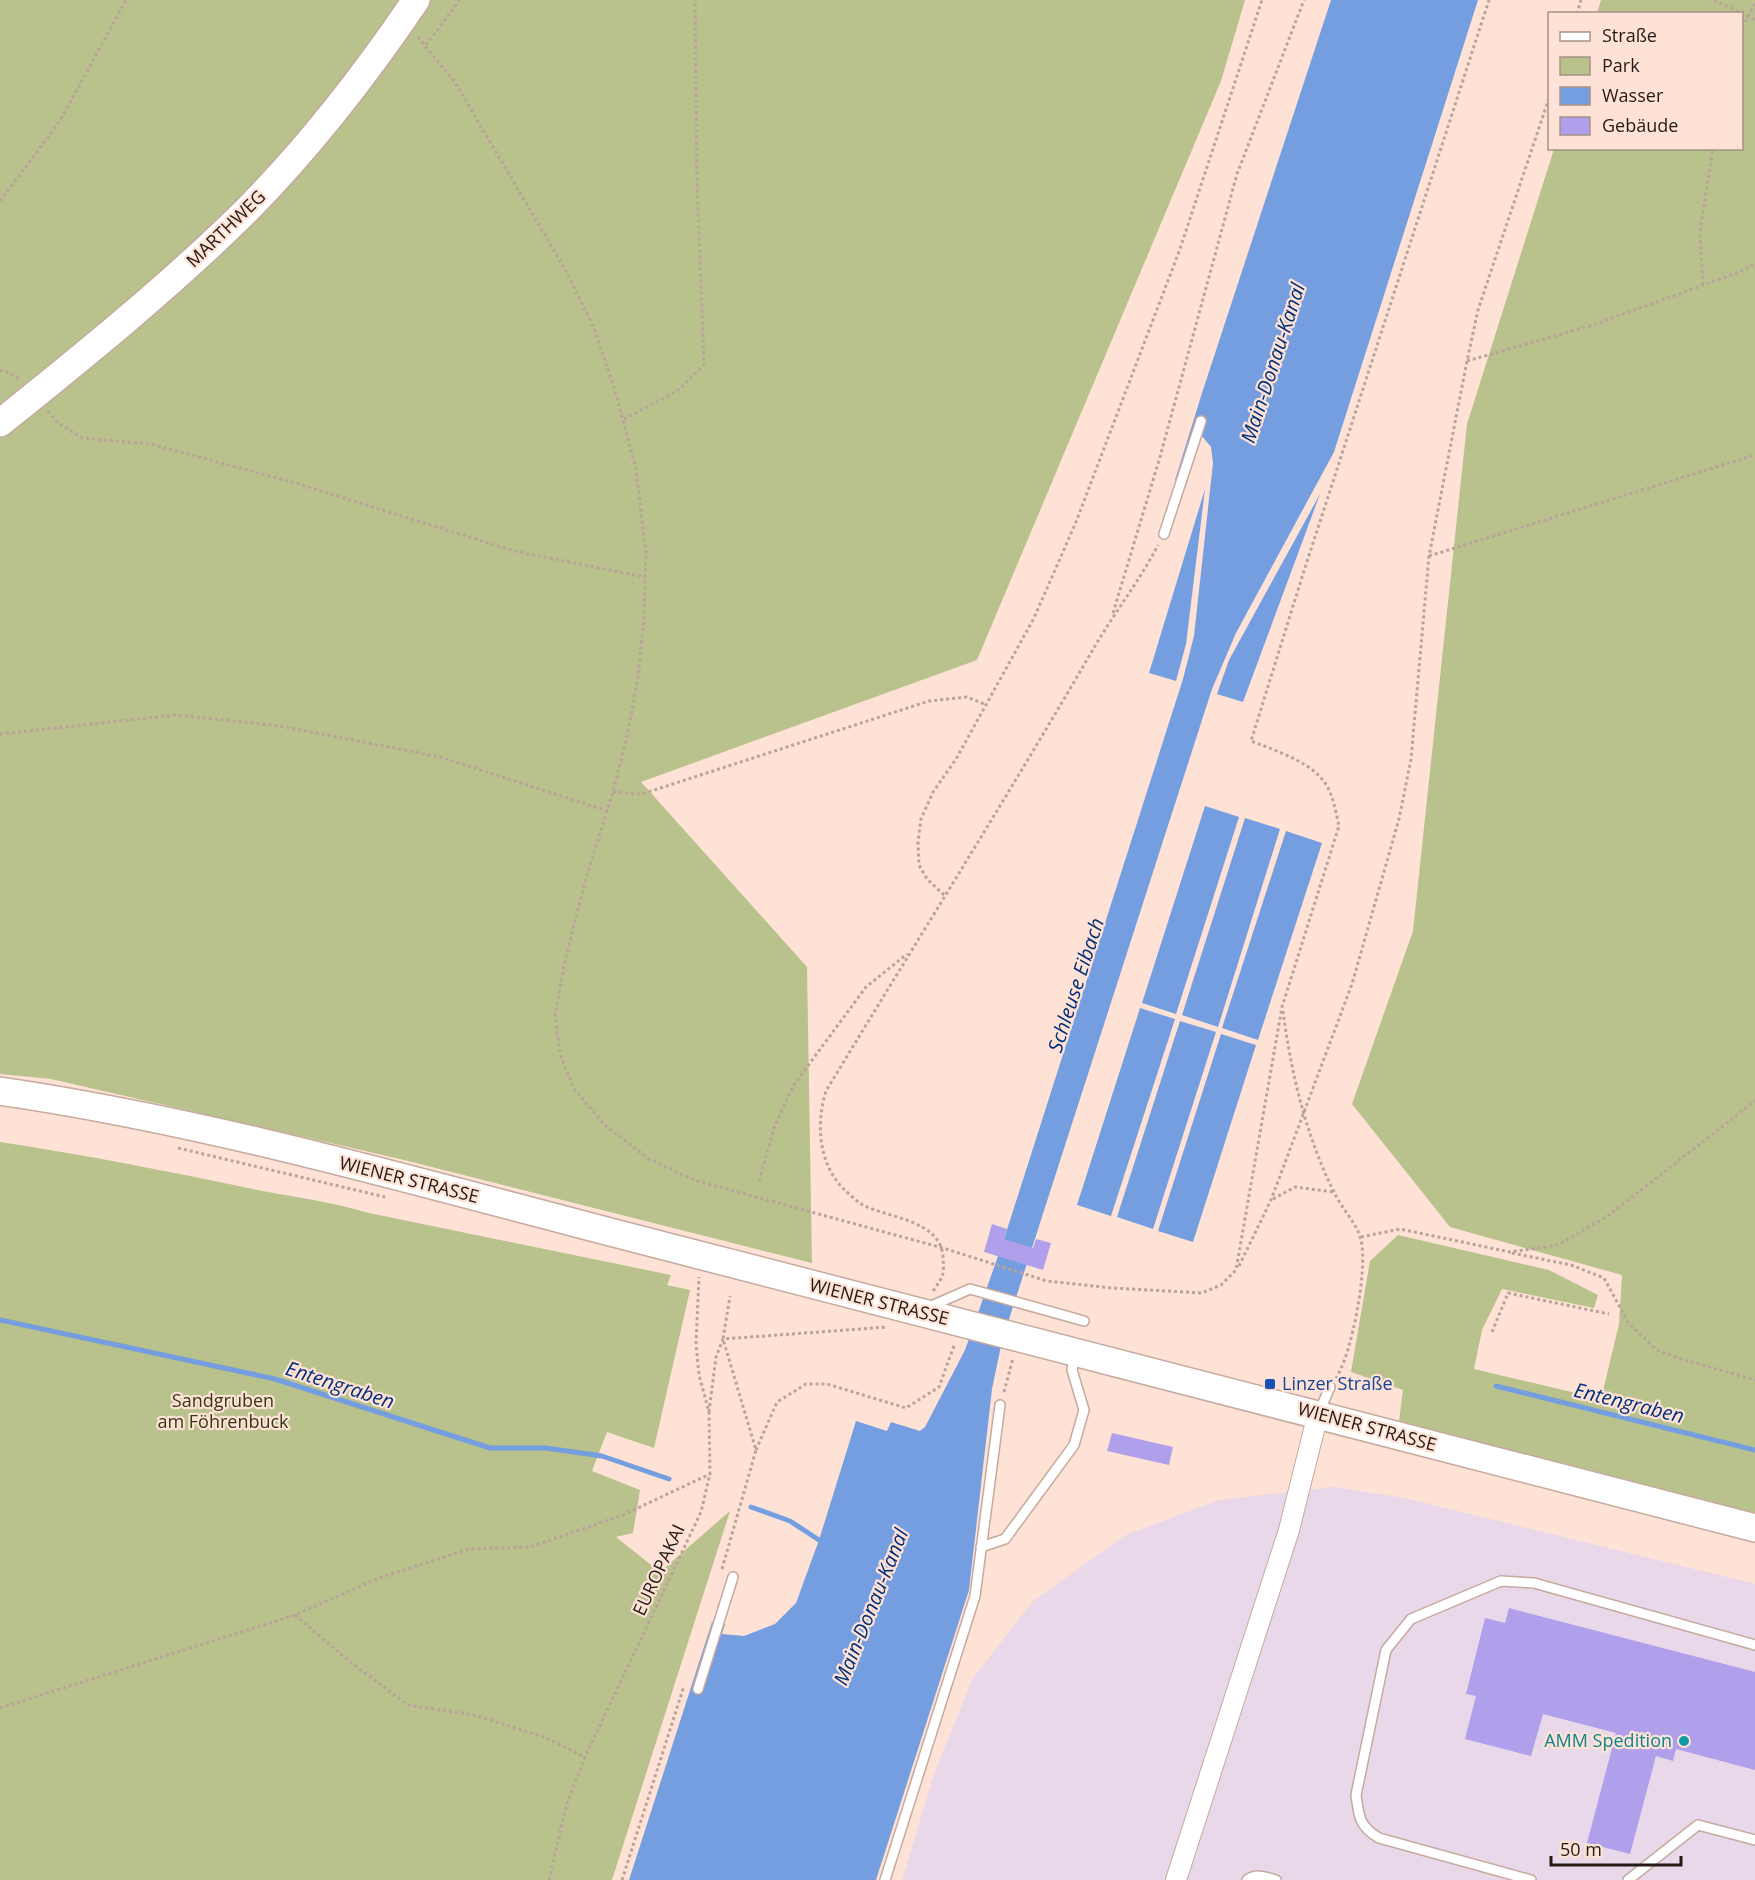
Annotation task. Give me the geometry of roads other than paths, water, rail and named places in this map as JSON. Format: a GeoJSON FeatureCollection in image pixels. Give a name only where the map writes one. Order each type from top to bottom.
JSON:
{"type":"FeatureCollection","features":[{"type":"Feature","properties":{"kind":"main road","name":"MARTHWEG"},"geometry":{"type":"LineString","coordinates":[[0,423],[178,275],[248,209],[317,133],[410,10]]}},
{"type":"Feature","properties":{"kind":"main road","name":"WIENER STRASSE"},"geometry":{"type":"LineString","coordinates":[[0,1091],[177,1124],[398,1176],[918,1311],[959,1329],[1017,1344],[1075,1352],[1755,1528]]}},
{"type":"Feature","properties":{"kind":"street"},"geometry":{"type":"LineString","coordinates":[[1176,1880],[1289,1530],[1302,1486],[1318,1414]]}},
{"type":"Feature","properties":{"kind":"lane"},"geometry":{"type":"LineString","coordinates":[[1164,534],[1201,421]]}},
{"type":"Feature","properties":{"kind":"lane"},"geometry":{"type":"LineString","coordinates":[[918,1311],[970,1289],[1084,1321]]}},
{"type":"Feature","properties":{"kind":"lane"},"geometry":{"type":"LineString","coordinates":[[981,1547],[1005,1539],[1074,1445],[1084,1410],[1072,1370],[1075,1352]]}},
{"type":"Feature","properties":{"kind":"lane"},"geometry":{"type":"LineString","coordinates":[[1318,1414],[1330,1387]]}},
{"type":"Feature","properties":{"kind":"lane"},"geometry":{"type":"LineString","coordinates":[[885,1880],[975,1596],[1000,1405]]}},
{"type":"Feature","properties":{"kind":"lane"},"geometry":{"type":"LineString","coordinates":[[698,1689],[733,1577]]}},
{"type":"Feature","properties":{"kind":"lane"},"geometry":{"type":"LineString","coordinates":[[1531,1880],[1379,1838],[1366,1830],[1359,1815],[1356,1795],[1386,1650],[1411,1619],[1501,1581],[1534,1583],[1755,1645]]}},
{"type":"Feature","properties":{"kind":"lane"},"geometry":{"type":"LineString","coordinates":[[1628,1880],[1698,1825],[1755,1840]]}},
{"type":"Feature","properties":{"kind":"lane"},"geometry":{"type":"LineString","coordinates":[[1247,1880],[1251,1877],[1263,1876],[1276,1880]]}},
{"type":"Feature","properties":{"kind":"water","name":"Main-Donau-Kanal"},"geometry":{"type":"Polygon","coordinates":[[[1331,0],[1478,0],[1334,452],[1236,633],[1212,689],[1002,1341],[992,1389],[969,1590],[876,1880],[629,1880],[712,1622],[725,1624],[722,1634],[744,1636],[775,1624],[796,1603],[819,1540],[856,1421],[887,1431],[891,1422],[920,1431],[925,1427],[965,1350],[1004,1239],[1183,679],[1194,636],[1213,463],[1211,447],[1202,436],[1185,488],[1175,480],[1331,0]]]}},
{"type":"Feature","properties":{"kind":"water"},"geometry":{"type":"Polygon","coordinates":[[[1205,489],[1186,644],[1176,681],[1149,673],[1205,489]]]}},
{"type":"Feature","properties":{"kind":"water"},"geometry":{"type":"Polygon","coordinates":[[[1320,494],[1243,702],[1217,694],[1229,660],[1320,494]]]}},
{"type":"Feature","properties":{"kind":"water"},"geometry":{"type":"Polygon","coordinates":[[[1205,806],[1239,817],[1176,1014],[1142,1003],[1205,806]]]}},
{"type":"Feature","properties":{"kind":"water"},"geometry":{"type":"Polygon","coordinates":[[[1245,818],[1280,829],[1218,1027],[1182,1015],[1245,818]]]}},
{"type":"Feature","properties":{"kind":"water"},"geometry":{"type":"Polygon","coordinates":[[[1286,831],[1322,843],[1258,1040],[1222,1028],[1286,831]]]}},
{"type":"Feature","properties":{"kind":"water"},"geometry":{"type":"Polygon","coordinates":[[[1140,1008],[1175,1019],[1111,1216],[1077,1205],[1140,1008]]]}},
{"type":"Feature","properties":{"kind":"water"},"geometry":{"type":"Polygon","coordinates":[[[1180,1021],[1216,1032],[1153,1229],[1117,1217],[1180,1021]]]}},
{"type":"Feature","properties":{"kind":"water"},"geometry":{"type":"Polygon","coordinates":[[[1221,1034],[1256,1045],[1193,1242],[1158,1231],[1221,1034]]]}},
{"type":"Feature","properties":{"kind":"waterway","name":"Entengraben"},"geometry":{"type":"LineString","coordinates":[[0,1320],[275,1379],[490,1448],[546,1448],[602,1456],[669,1479]]}},
{"type":"Feature","properties":{"kind":"waterway","name":"Entengraben"},"geometry":{"type":"LineString","coordinates":[[1496,1386],[1755,1450]]}},
{"type":"Feature","properties":{"kind":"waterway","name":"Entengraben"},"geometry":{"type":"LineString","coordinates":[[751,1507],[790,1521],[819,1540]]}},
{"type":"Feature","properties":{"kind":"place","name":"Linzer Straße"},"geometry":{"type":"Point","coordinates":[1270,1384]}},
{"type":"Feature","properties":{"kind":"place","name":"AMM Spedition"},"geometry":{"type":"Point","coordinates":[1684,1741]}},
{"type":"Feature","properties":{"kind":"water label","name":"Schleuse Eibach"},"geometry":{"type":"Point","coordinates":[1076,985]}},
{"type":"Feature","properties":{"kind":"park label","name":"Sandgruben am Föhrenbuck"},"geometry":{"type":"Point","coordinates":[223,1411]}}]}
